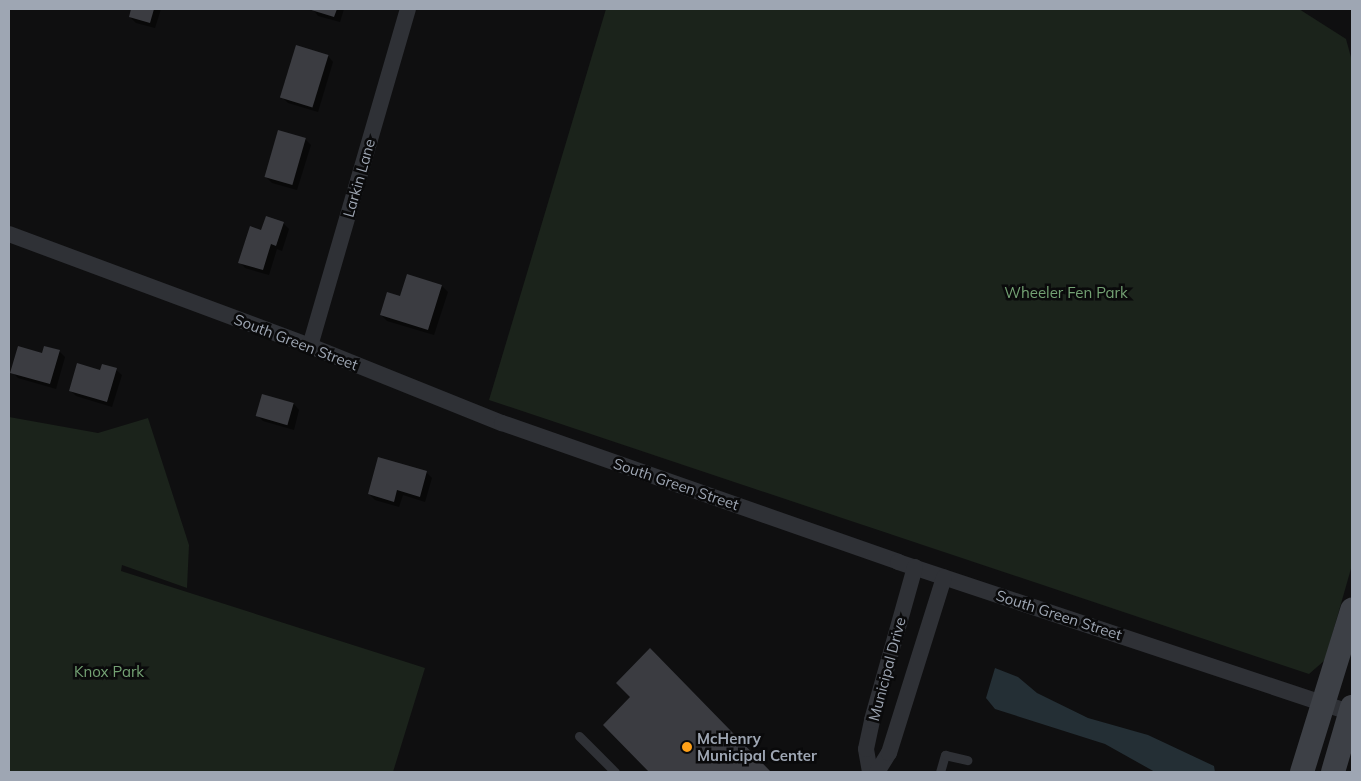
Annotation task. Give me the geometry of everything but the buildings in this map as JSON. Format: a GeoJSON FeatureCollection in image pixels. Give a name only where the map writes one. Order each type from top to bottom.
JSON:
{"type":"FeatureCollection","features":[{"type":"Feature","properties":{"kind":"street","name":"Larkin Lane"},"geometry":{"type":"LineString","coordinates":[[310,346],[408,9]]}},
{"type":"Feature","properties":{"kind":"street","name":"South Green Street"},"geometry":{"type":"LineString","coordinates":[[9,234],[310,346],[502,423],[944,577],[1323,704],[1352,710]]}},
{"type":"Feature","properties":{"kind":"street","name":"Municipal Drive"},"geometry":{"type":"LineString","coordinates":[[870,772],[866,749],[870,730],[915,567]]}},
{"type":"Feature","properties":{"kind":"street","name":"Municipal Drive"},"geometry":{"type":"LineString","coordinates":[[877,772],[889,753],[944,577]]}},
{"type":"Feature","properties":{"kind":"street"},"geometry":{"type":"LineString","coordinates":[[1302,772],[1352,610]]}},
{"type":"Feature","properties":{"kind":"street"},"geometry":{"type":"LineString","coordinates":[[1333,772],[1352,710]]}},
{"type":"Feature","properties":{"kind":"lane"},"geometry":{"type":"LineString","coordinates":[[579,736],[615,772]]}},
{"type":"Feature","properties":{"kind":"lane"},"geometry":{"type":"LineString","coordinates":[[940,772],[945,755],[967,760]]}},
{"type":"Feature","properties":{"kind":"green space","name":"Wheeler Fen Park"},"geometry":{"type":"Polygon","coordinates":[[[606,9],[1299,9],[1346,39],[1352,61],[1352,565],[1325,660],[1309,674],[489,400],[606,9]]]}},
{"type":"Feature","properties":{"kind":"green space","name":"Knox Park"},"geometry":{"type":"Polygon","coordinates":[[[9,417],[98,433],[148,418],[189,545],[187,588],[122,565],[121,571],[425,668],[393,772],[9,772],[9,417]]]}},
{"type":"Feature","properties":{"kind":"shaded area"},"geometry":{"type":"Polygon","coordinates":[[[995,668],[1018,677],[1037,693],[1088,718],[1148,735],[1214,766],[1215,772],[1155,772],[1105,744],[995,709],[986,698],[995,668]]]}},
{"type":"Feature","properties":{"kind":"place","name":"McHenry Municipal Center"},"geometry":{"type":"Point","coordinates":[687,747]}}]}
